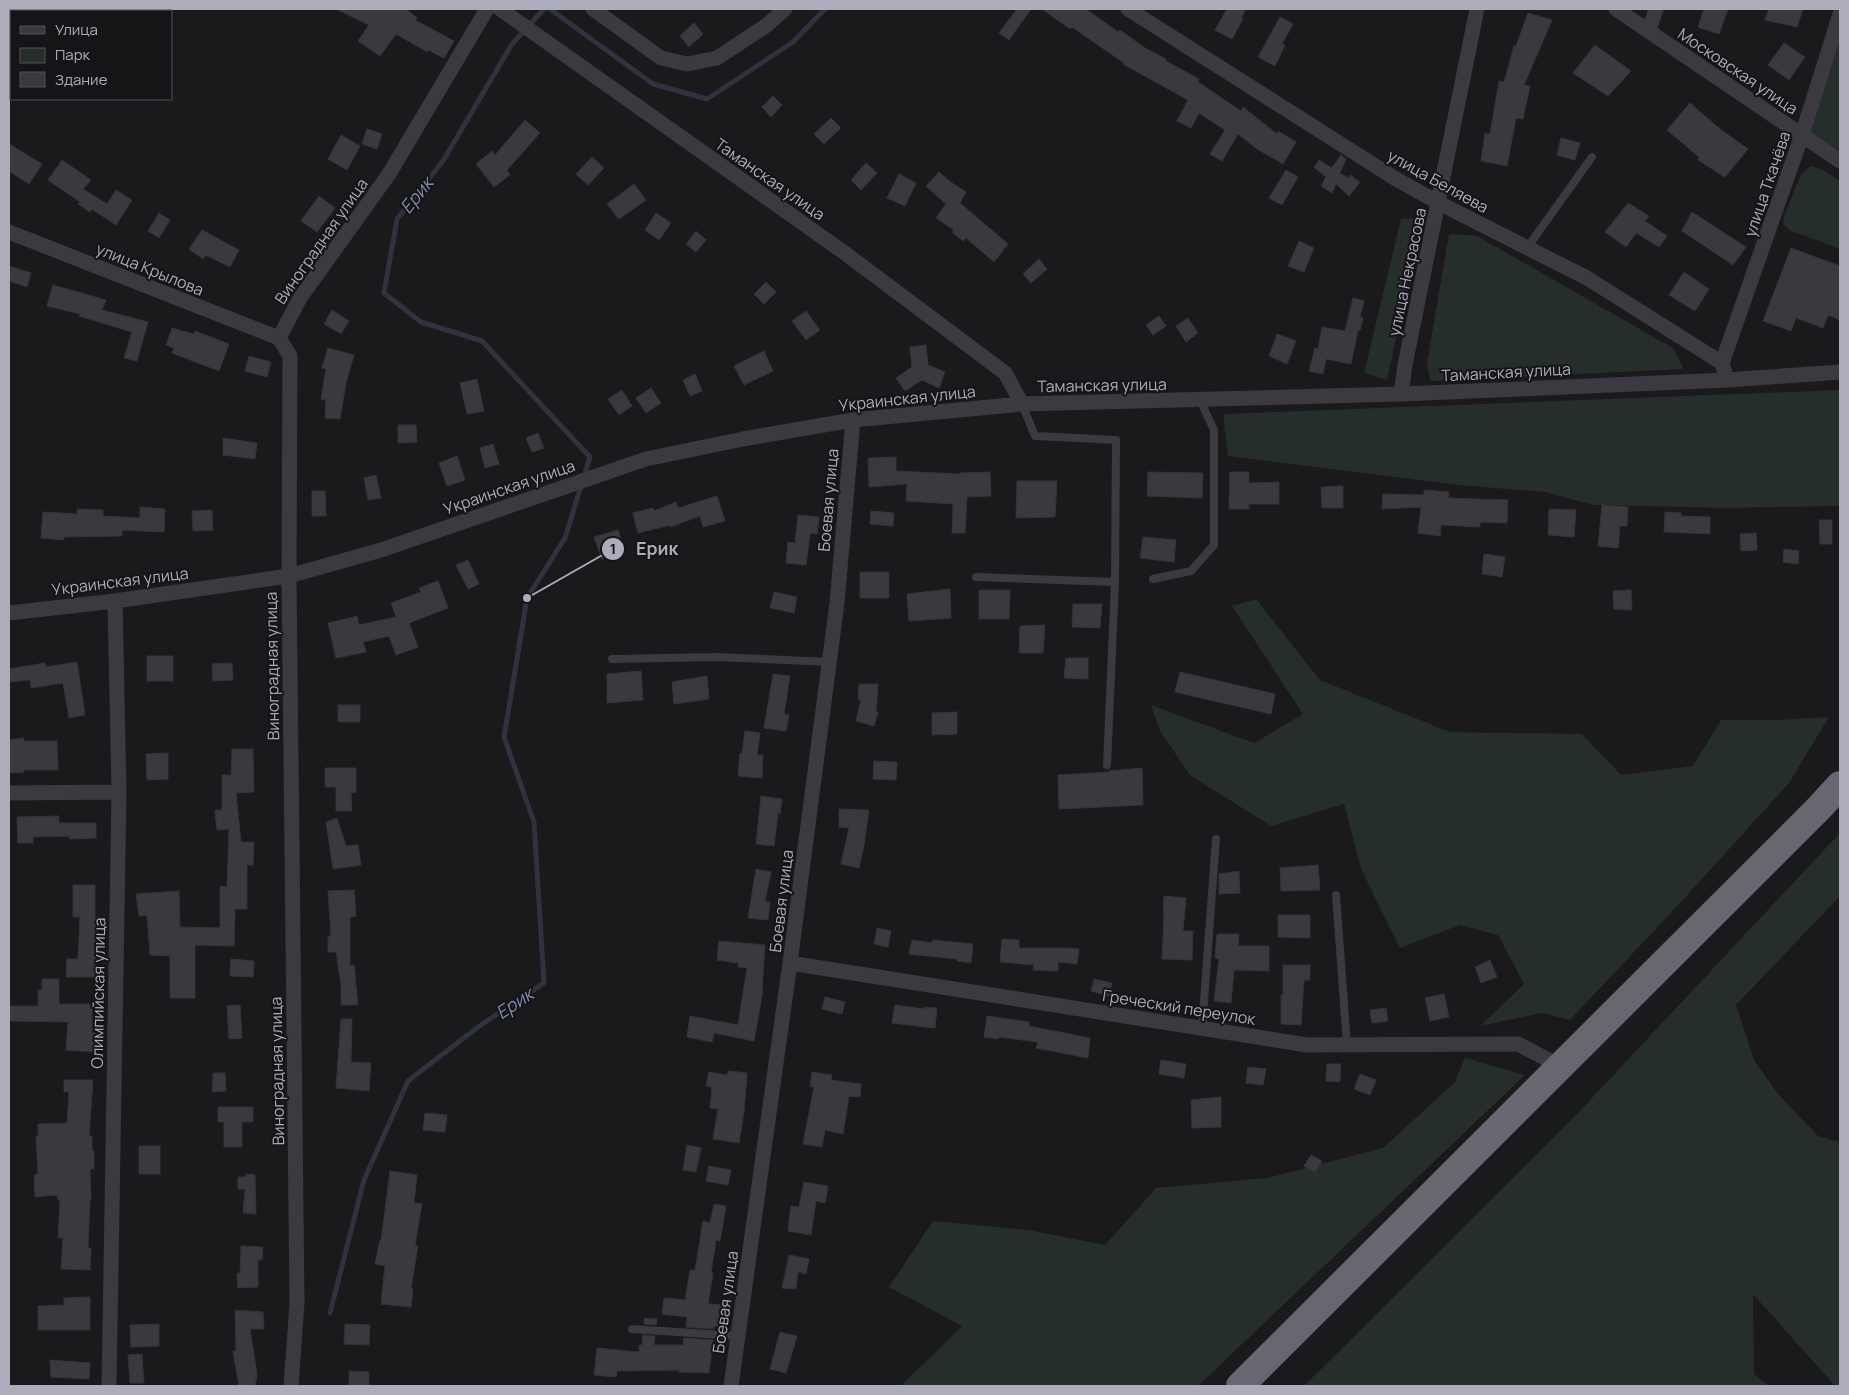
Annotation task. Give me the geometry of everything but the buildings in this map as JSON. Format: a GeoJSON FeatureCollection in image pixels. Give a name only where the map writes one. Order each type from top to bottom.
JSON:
{"type":"FeatureCollection","features":[{"type":"Feature","properties":{"kind":"highway"},"geometry":{"type":"LineString","coordinates":[[1240,1386],[1840,785]]}},
{"type":"Feature","properties":{"kind":"street","name":"Виноградная улица"},"geometry":{"type":"LineString","coordinates":[[291,1386],[297,1303],[289,576],[290,356],[279,338],[300,298],[389,174],[487,9]]}},
{"type":"Feature","properties":{"kind":"street","name":"Таманская улица"},"geometry":{"type":"LineString","coordinates":[[500,9],[842,251],[1005,373],[1022,404],[1401,394],[1726,380],[1840,372]]}},
{"type":"Feature","properties":{"kind":"street"},"geometry":{"type":"LineString","coordinates":[[593,9],[661,58],[687,64],[717,58],[767,25],[785,9]]}},
{"type":"Feature","properties":{"kind":"street","name":"улица Беляева"},"geometry":{"type":"LineString","coordinates":[[1128,9],[1396,179],[1439,203],[1587,278],[1722,364]]}},
{"type":"Feature","properties":{"kind":"street","name":"улица Некрасова"},"geometry":{"type":"LineString","coordinates":[[1401,394],[1477,9]]}},
{"type":"Feature","properties":{"kind":"street","name":"Московская улица"},"geometry":{"type":"LineString","coordinates":[[1616,9],[1840,161]]}},
{"type":"Feature","properties":{"kind":"street"},"geometry":{"type":"LineString","coordinates":[[1648,31],[1656,9]]}},
{"type":"Feature","properties":{"kind":"street","name":"улица Ткачёва"},"geometry":{"type":"LineString","coordinates":[[1722,364],[1802,135],[1840,14]]}},
{"type":"Feature","properties":{"kind":"street","name":"улица Крылова"},"geometry":{"type":"LineString","coordinates":[[9,232],[279,338]]}},
{"type":"Feature","properties":{"kind":"street"},"geometry":{"type":"LineString","coordinates":[[1722,364],[1726,380]]}},
{"type":"Feature","properties":{"kind":"street","name":"Украинская улица"},"geometry":{"type":"LineString","coordinates":[[9,613],[115,601],[289,576],[381,550],[646,459],[743,439],[853,420],[1022,404]]}},
{"type":"Feature","properties":{"kind":"street","name":"Боевая улица"},"geometry":{"type":"LineString","coordinates":[[731,1386],[830,662],[853,420]]}},
{"type":"Feature","properties":{"kind":"street","name":"Олимпийская улица"},"geometry":{"type":"LineString","coordinates":[[109,1386],[119,792],[115,601]]}},
{"type":"Feature","properties":{"kind":"street"},"geometry":{"type":"LineString","coordinates":[[9,793],[119,792]]}},
{"type":"Feature","properties":{"kind":"street","name":"Греческий переулок"},"geometry":{"type":"LineString","coordinates":[[790,963],[1307,1045],[1518,1044],[1560,1066]]}},
{"type":"Feature","properties":{"kind":"lane"},"geometry":{"type":"LineString","coordinates":[[1527,248],[1592,157]]}},
{"type":"Feature","properties":{"kind":"lane"},"geometry":{"type":"LineString","coordinates":[[1153,579],[1191,571],[1214,545],[1214,430],[1200,400]]}},
{"type":"Feature","properties":{"kind":"lane"},"geometry":{"type":"LineString","coordinates":[[1022,404],[1035,436],[1116,440],[1115,582],[1107,765]]}},
{"type":"Feature","properties":{"kind":"lane"},"geometry":{"type":"LineString","coordinates":[[976,577],[1115,582]]}},
{"type":"Feature","properties":{"kind":"lane"},"geometry":{"type":"LineString","coordinates":[[612,659],[717,657],[830,662]]}},
{"type":"Feature","properties":{"kind":"lane"},"geometry":{"type":"LineString","coordinates":[[1202,1028],[1216,839]]}},
{"type":"Feature","properties":{"kind":"lane"},"geometry":{"type":"LineString","coordinates":[[1336,895],[1347,1045]]}},
{"type":"Feature","properties":{"kind":"lane"},"geometry":{"type":"LineString","coordinates":[[632,1329],[738,1336]]}},
{"type":"Feature","properties":{"kind":"green space"},"geometry":{"type":"Polygon","coordinates":[[[1840,39],[1840,151],[1808,133],[1840,39]]]}},
{"type":"Feature","properties":{"kind":"green space"},"geometry":{"type":"Polygon","coordinates":[[[1810,166],[1823,170],[1840,181],[1840,249],[1789,230],[1783,224],[1784,216],[1801,174],[1810,166]]]}},
{"type":"Feature","properties":{"kind":"green space"},"geometry":{"type":"Polygon","coordinates":[[[1401,219],[1422,219],[1387,380],[1364,373],[1401,219]]]}},
{"type":"Feature","properties":{"kind":"green space"},"geometry":{"type":"Polygon","coordinates":[[[1449,234],[1477,236],[1673,348],[1684,369],[1430,381],[1427,363],[1449,234]]]}},
{"type":"Feature","properties":{"kind":"green space"},"geometry":{"type":"Polygon","coordinates":[[[1840,390],[1840,506],[1728,508],[1593,505],[1545,492],[1458,485],[1228,456],[1223,414],[1840,390]]]}},
{"type":"Feature","properties":{"kind":"green space"},"geometry":{"type":"Polygon","coordinates":[[[1256,599],[1320,680],[1450,732],[1582,734],[1621,775],[1693,766],[1721,720],[1777,720],[1829,717],[1789,783],[1570,1020],[1542,1013],[1480,1026],[1524,984],[1498,935],[1460,925],[1400,948],[1361,869],[1344,804],[1271,826],[1190,775],[1160,731],[1151,705],[1254,743],[1303,714],[1232,606],[1256,599]]]}},
{"type":"Feature","properties":{"kind":"green space"},"geometry":{"type":"Polygon","coordinates":[[[1840,833],[1840,896],[1736,1005],[1754,1060],[1778,1094],[1818,1136],[1840,1142],[1840,1386],[1835,1386],[1753,1294],[1754,1374],[1769,1386],[1304,1386],[1575,1116],[1840,833]]]}},
{"type":"Feature","properties":{"kind":"green space"},"geometry":{"type":"Polygon","coordinates":[[[1465,1058],[1525,1075],[1198,1386],[901,1386],[962,1326],[889,1287],[933,1221],[1028,1230],[1105,1245],[1156,1188],[1267,1178],[1383,1148],[1454,1083],[1465,1058]]]}},
{"type":"Feature","properties":{"kind":"waterway","name":"Ерик"},"geometry":{"type":"LineString","coordinates":[[330,1313],[364,1180],[408,1081],[478,1027],[544,983],[534,822],[504,737],[527,598],[565,538],[590,457],[482,341],[421,322],[384,293],[397,219],[443,161],[512,44],[544,9]]}},
{"type":"Feature","properties":{"kind":"waterway","name":"Ерик"},"geometry":{"type":"LineString","coordinates":[[550,9],[653,84],[707,99],[793,42],[825,9]]}},
{"type":"Feature","properties":{"kind":"place","name":"Ерик"},"geometry":{"type":"Point","coordinates":[527,598]}}]}
